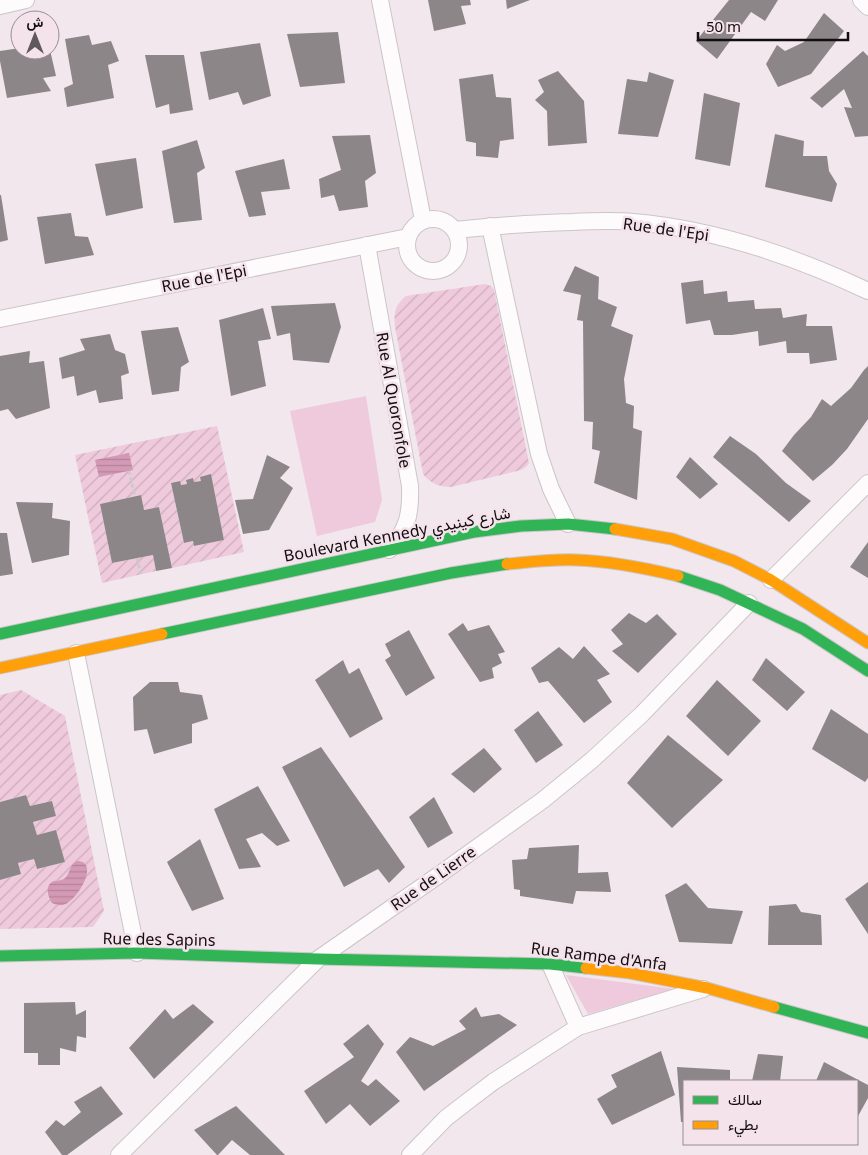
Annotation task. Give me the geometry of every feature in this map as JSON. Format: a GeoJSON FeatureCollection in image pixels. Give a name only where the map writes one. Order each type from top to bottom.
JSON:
{"type":"FeatureCollection","features":[{"type":"Feature","properties":{"kind":"main road","name":"Boulevard Kennedy شارع كينيدي"},"geometry":{"type":"LineString","coordinates":[[0,634],[490,530],[544,524],[568,524],[672,539],[734,561],[771,580],[868,643]]}},
{"type":"Feature","properties":{"kind":"main road"},"geometry":{"type":"LineString","coordinates":[[0,668],[451,572],[493,565],[575,560],[656,570],[720,590],[803,629],[868,671]]}},
{"type":"Feature","properties":{"kind":"main road","name":"Rue des Sapins"},"geometry":{"type":"LineString","coordinates":[[0,956],[137,953],[318,959]]}},
{"type":"Feature","properties":{"kind":"main road","name":"Rue Rampe d'Anfa"},"geometry":{"type":"LineString","coordinates":[[318,959],[550,964],[630,973],[707,988],[868,1034]]}},
{"type":"Feature","properties":{"kind":"street"},"geometry":{"type":"LineString","coordinates":[[0,6],[26,0]]}},
{"type":"Feature","properties":{"kind":"street"},"geometry":{"type":"LineString","coordinates":[[380,0],[423,220]]}},
{"type":"Feature","properties":{"kind":"street"},"geometry":{"type":"LineString","coordinates":[[861,0],[868,7]]}},
{"type":"Feature","properties":{"kind":"street"},"geometry":{"type":"LineString","coordinates":[[432,218],[449,224],[455,230],[459,239],[459,248],[457,257],[451,264],[443,269],[425,270],[417,266],[411,259],[407,251],[407,242],[415,225],[423,220],[432,218]]}},
{"type":"Feature","properties":{"kind":"street","name":"Rue de l'Epi"},"geometry":{"type":"LineString","coordinates":[[455,230],[490,226],[594,221],[669,226],[728,239],[782,255],[868,291]]}},
{"type":"Feature","properties":{"kind":"street"},"geometry":{"type":"LineString","coordinates":[[490,226],[539,454],[551,489],[568,524]]}},
{"type":"Feature","properties":{"kind":"street","name":"Rue de l'Epi"},"geometry":{"type":"LineString","coordinates":[[0,319],[408,237]]}},
{"type":"Feature","properties":{"kind":"street","name":"Rue Al Quoronfole"},"geometry":{"type":"LineString","coordinates":[[367,245],[410,486],[410,506],[406,522],[398,541],[389,550]]}},
{"type":"Feature","properties":{"kind":"street"},"geometry":{"type":"LineString","coordinates":[[771,580],[868,483]]}},
{"type":"Feature","properties":{"kind":"street","name":"Rue de Lierre"},"geometry":{"type":"LineString","coordinates":[[119,1155],[318,959],[444,872],[543,800],[592,760],[642,714],[749,603]]}},
{"type":"Feature","properties":{"kind":"street"},"geometry":{"type":"LineString","coordinates":[[76,653],[137,953]]}},
{"type":"Feature","properties":{"kind":"street"},"geometry":{"type":"LineString","coordinates":[[550,964],[578,1028]]}},
{"type":"Feature","properties":{"kind":"street"},"geometry":{"type":"LineString","coordinates":[[410,1155],[446,1118],[486,1087],[578,1028],[707,988]]}},
{"type":"Feature","properties":{"kind":"path"},"geometry":{"type":"LineString","coordinates":[[129,471],[135,496]]}},
{"type":"Feature","properties":{"kind":"path"},"geometry":{"type":"LineString","coordinates":[[138,558],[141,574]]}},
{"type":"Feature","properties":{"kind":"shaded area"},"geometry":{"type":"Polygon","coordinates":[[[485,284],[491,286],[494,290],[529,463],[521,470],[451,487],[443,486],[435,484],[423,474],[395,327],[396,310],[399,303],[406,296],[485,284]]]}},
{"type":"Feature","properties":{"kind":"shaded area"},"geometry":{"type":"Polygon","coordinates":[[[366,396],[382,500],[375,522],[317,536],[290,411],[366,396]]]}},
{"type":"Feature","properties":{"kind":"shaded area"},"geometry":{"type":"Polygon","coordinates":[[[217,426],[244,552],[172,568],[159,507],[144,510],[140,495],[100,504],[112,563],[153,555],[156,571],[102,583],[75,455],[217,426]],[[211,475],[201,477],[201,481],[194,482],[193,478],[186,480],[187,484],[181,485],[179,481],[171,483],[184,543],[193,541],[195,546],[224,540],[211,475]]]}},
{"type":"Feature","properties":{"kind":"shaded area"},"geometry":{"type":"Polygon","coordinates":[[[129,453],[133,470],[99,477],[95,460],[129,453]]]}},
{"type":"Feature","properties":{"kind":"shaded area"},"geometry":{"type":"Polygon","coordinates":[[[21,690],[65,716],[104,911],[93,927],[0,929],[0,880],[21,874],[18,863],[34,859],[37,869],[65,862],[56,830],[37,835],[33,822],[56,816],[52,801],[30,806],[26,795],[0,802],[0,695],[21,690]],[[70,871],[63,880],[54,881],[48,888],[49,898],[57,905],[70,871]]]}},
{"type":"Feature","properties":{"kind":"shaded area"},"geometry":{"type":"Polygon","coordinates":[[[77,861],[84,863],[87,867],[87,874],[80,890],[69,902],[63,905],[52,903],[48,894],[49,885],[54,881],[65,878],[73,864],[77,861]]]}},
{"type":"Feature","properties":{"kind":"shaded area"},"geometry":{"type":"Polygon","coordinates":[[[566,975],[675,989],[588,1014],[566,975]]]}},
{"type":"Feature","properties":{"kind":"building"},"geometry":{"type":"Polygon","coordinates":[[[428,0],[470,0],[471,5],[461,6],[466,24],[434,31],[428,0]]]}},
{"type":"Feature","properties":{"kind":"building"},"geometry":{"type":"Polygon","coordinates":[[[506,0],[530,0],[507,9],[506,0]]]}},
{"type":"Feature","properties":{"kind":"building"},"geometry":{"type":"Polygon","coordinates":[[[729,0],[778,0],[765,21],[751,12],[717,59],[696,41],[729,0]]]}},
{"type":"Feature","properties":{"kind":"building"},"geometry":{"type":"Polygon","coordinates":[[[824,13],[844,31],[811,74],[778,87],[766,64],[777,45],[785,51],[804,42],[824,13]]]}},
{"type":"Feature","properties":{"kind":"building"},"geometry":{"type":"Polygon","coordinates":[[[338,32],[345,83],[300,87],[287,34],[338,32]]]}},
{"type":"Feature","properties":{"kind":"building"},"geometry":{"type":"Polygon","coordinates":[[[89,35],[92,45],[111,41],[119,61],[108,65],[114,98],[67,107],[64,88],[73,84],[65,39],[89,35]]]}},
{"type":"Feature","properties":{"kind":"building"},"geometry":{"type":"Polygon","coordinates":[[[260,43],[271,96],[243,105],[238,92],[209,100],[200,52],[260,43]]]}},
{"type":"Feature","properties":{"kind":"building"},"geometry":{"type":"Polygon","coordinates":[[[10,50],[10,60],[52,60],[56,76],[43,78],[51,91],[7,98],[0,51],[10,50]]]}},
{"type":"Feature","properties":{"kind":"building"},"geometry":{"type":"Polygon","coordinates":[[[863,51],[868,56],[868,136],[855,137],[844,107],[852,108],[844,89],[822,108],[810,98],[863,51]]]}},
{"type":"Feature","properties":{"kind":"building"},"geometry":{"type":"Polygon","coordinates":[[[145,55],[184,55],[193,110],[170,114],[169,104],[156,108],[145,55]]]}},
{"type":"Feature","properties":{"kind":"building"},"geometry":{"type":"Polygon","coordinates":[[[558,71],[584,101],[587,143],[548,146],[547,111],[535,100],[544,92],[538,80],[558,71]]]}},
{"type":"Feature","properties":{"kind":"building"},"geometry":{"type":"Polygon","coordinates":[[[649,72],[674,80],[658,137],[618,134],[627,79],[647,82],[649,72]]]}},
{"type":"Feature","properties":{"kind":"building"},"geometry":{"type":"Polygon","coordinates":[[[493,74],[496,97],[511,98],[514,139],[500,141],[498,158],[476,156],[476,143],[466,141],[459,79],[493,74]]]}},
{"type":"Feature","properties":{"kind":"building"},"geometry":{"type":"Polygon","coordinates":[[[704,93],[740,103],[730,166],[695,159],[704,93]]]}},
{"type":"Feature","properties":{"kind":"building"},"geometry":{"type":"Polygon","coordinates":[[[775,134],[804,141],[803,156],[827,156],[829,171],[837,184],[832,202],[765,187],[775,134]]]}},
{"type":"Feature","properties":{"kind":"building"},"geometry":{"type":"Polygon","coordinates":[[[370,135],[376,173],[365,181],[368,207],[339,211],[334,195],[321,198],[319,179],[341,170],[332,136],[370,135]]]}},
{"type":"Feature","properties":{"kind":"building"},"geometry":{"type":"Polygon","coordinates":[[[197,140],[205,168],[197,173],[202,220],[174,223],[162,151],[197,140]]]}},
{"type":"Feature","properties":{"kind":"building"},"geometry":{"type":"Polygon","coordinates":[[[136,158],[143,208],[106,216],[95,164],[136,158]]]}},
{"type":"Feature","properties":{"kind":"building"},"geometry":{"type":"Polygon","coordinates":[[[284,159],[290,189],[261,192],[266,215],[249,217],[235,171],[284,159]]]}},
{"type":"Feature","properties":{"kind":"building"},"geometry":{"type":"Polygon","coordinates":[[[0,195],[8,240],[0,242],[0,195]]]}},
{"type":"Feature","properties":{"kind":"building"},"geometry":{"type":"Polygon","coordinates":[[[71,213],[75,236],[88,237],[94,255],[45,264],[37,217],[71,213]]]}},
{"type":"Feature","properties":{"kind":"building"},"geometry":{"type":"Polygon","coordinates":[[[575,266],[599,277],[598,299],[617,307],[611,326],[633,335],[624,379],[626,403],[634,406],[633,428],[642,431],[637,500],[594,483],[600,451],[592,449],[593,422],[584,421],[583,321],[577,320],[581,295],[563,291],[575,266]]]}},
{"type":"Feature","properties":{"kind":"building"},"geometry":{"type":"Polygon","coordinates":[[[703,280],[704,294],[727,291],[728,302],[754,300],[755,309],[781,308],[783,318],[807,314],[806,326],[832,326],[837,360],[810,364],[809,353],[787,353],[786,341],[759,346],[758,331],[732,335],[714,335],[710,320],[686,324],[681,283],[703,280]]]}},
{"type":"Feature","properties":{"kind":"building"},"geometry":{"type":"Polygon","coordinates":[[[335,303],[341,327],[329,363],[293,360],[290,333],[277,336],[271,306],[335,303]]]}},
{"type":"Feature","properties":{"kind":"building"},"geometry":{"type":"Polygon","coordinates":[[[263,308],[271,339],[258,341],[266,386],[231,396],[219,320],[263,308]]]}},
{"type":"Feature","properties":{"kind":"building"},"geometry":{"type":"Polygon","coordinates":[[[178,327],[189,362],[181,367],[179,391],[152,395],[141,331],[178,327]]]}},
{"type":"Feature","properties":{"kind":"building"},"geometry":{"type":"Polygon","coordinates":[[[110,334],[115,350],[125,354],[129,373],[121,376],[123,399],[99,403],[96,390],[77,396],[74,376],[62,379],[59,358],[85,350],[80,339],[110,334]]]}},
{"type":"Feature","properties":{"kind":"building"},"geometry":{"type":"Polygon","coordinates":[[[30,351],[29,363],[44,361],[50,408],[16,419],[8,409],[0,411],[0,356],[30,351]]]}},
{"type":"Feature","properties":{"kind":"building"},"geometry":{"type":"Polygon","coordinates":[[[868,366],[868,419],[847,449],[813,481],[782,451],[811,417],[822,399],[831,406],[851,388],[868,366]]]}},
{"type":"Feature","properties":{"kind":"building"},"geometry":{"type":"Polygon","coordinates":[[[730,436],[756,454],[786,483],[811,501],[789,522],[713,457],[730,436]]]}},
{"type":"Feature","properties":{"kind":"building"},"geometry":{"type":"Polygon","coordinates":[[[267,455],[290,467],[280,478],[293,488],[269,530],[243,534],[235,500],[253,499],[267,455]]]}},
{"type":"Feature","properties":{"kind":"building"},"geometry":{"type":"Polygon","coordinates":[[[690,457],[718,484],[700,499],[676,477],[690,457]]]}},
{"type":"Feature","properties":{"kind":"building"},"geometry":{"type":"Polygon","coordinates":[[[211,474],[224,540],[194,546],[193,541],[184,543],[171,483],[180,481],[181,485],[187,484],[186,480],[193,478],[194,482],[201,481],[200,477],[211,474]]]}},
{"type":"Feature","properties":{"kind":"building"},"geometry":{"type":"Polygon","coordinates":[[[141,495],[144,510],[159,507],[172,568],[156,571],[153,555],[112,563],[100,504],[141,495]]]}},
{"type":"Feature","properties":{"kind":"building"},"geometry":{"type":"Polygon","coordinates":[[[16,502],[53,503],[52,518],[70,521],[69,555],[32,563],[16,502]]]}},
{"type":"Feature","properties":{"kind":"building"},"geometry":{"type":"Polygon","coordinates":[[[0,533],[7,533],[13,574],[0,576],[0,533]]]}},
{"type":"Feature","properties":{"kind":"building"},"geometry":{"type":"Polygon","coordinates":[[[868,542],[868,578],[850,567],[868,542]]]}},
{"type":"Feature","properties":{"kind":"building"},"geometry":{"type":"Polygon","coordinates":[[[629,613],[646,623],[657,614],[677,634],[638,673],[612,651],[623,644],[611,630],[629,613]]]}},
{"type":"Feature","properties":{"kind":"building"},"geometry":{"type":"Polygon","coordinates":[[[463,623],[468,631],[489,625],[505,652],[498,654],[502,663],[492,668],[494,678],[480,682],[448,634],[463,623]]]}},
{"type":"Feature","properties":{"kind":"building"},"geometry":{"type":"Polygon","coordinates":[[[409,630],[435,678],[406,696],[385,660],[391,656],[385,644],[409,630]]]}},
{"type":"Feature","properties":{"kind":"building"},"geometry":{"type":"Polygon","coordinates":[[[584,646],[610,674],[597,680],[612,702],[584,723],[548,681],[539,683],[531,668],[559,647],[573,659],[584,646]]]}},
{"type":"Feature","properties":{"kind":"building"},"geometry":{"type":"Polygon","coordinates":[[[766,658],[805,692],[787,711],[752,680],[766,658]]]}},
{"type":"Feature","properties":{"kind":"building"},"geometry":{"type":"Polygon","coordinates":[[[343,660],[349,674],[359,668],[383,719],[350,738],[315,680],[343,660]]]}},
{"type":"Feature","properties":{"kind":"building"},"geometry":{"type":"Polygon","coordinates":[[[717,680],[761,721],[728,756],[686,716],[717,680]]]}},
{"type":"Feature","properties":{"kind":"building"},"geometry":{"type":"Polygon","coordinates":[[[150,682],[178,682],[180,692],[202,695],[208,719],[192,724],[192,743],[154,754],[147,729],[134,731],[133,697],[150,682]]]}},
{"type":"Feature","properties":{"kind":"building"},"geometry":{"type":"Polygon","coordinates":[[[831,709],[868,734],[868,778],[865,782],[812,749],[831,709]]]}},
{"type":"Feature","properties":{"kind":"building"},"geometry":{"type":"Polygon","coordinates":[[[538,711],[563,745],[536,763],[514,730],[538,711]]]}},
{"type":"Feature","properties":{"kind":"building"},"geometry":{"type":"Polygon","coordinates":[[[668,735],[723,780],[672,828],[627,783],[668,735]]]}},
{"type":"Feature","properties":{"kind":"building"},"geometry":{"type":"Polygon","coordinates":[[[321,747],[405,867],[389,883],[378,869],[344,887],[282,767],[321,747]]]}},
{"type":"Feature","properties":{"kind":"building"},"geometry":{"type":"Polygon","coordinates":[[[484,748],[502,769],[474,793],[451,774],[484,748]]]}},
{"type":"Feature","properties":{"kind":"building"},"geometry":{"type":"Polygon","coordinates":[[[258,786],[290,841],[277,846],[262,833],[246,839],[261,867],[239,869],[214,809],[258,786]]]}},
{"type":"Feature","properties":{"kind":"building"},"geometry":{"type":"Polygon","coordinates":[[[26,795],[30,806],[52,801],[56,816],[33,822],[37,835],[56,830],[65,862],[37,869],[34,859],[18,863],[21,874],[0,880],[0,802],[26,795]]]}},
{"type":"Feature","properties":{"kind":"building"},"geometry":{"type":"Polygon","coordinates":[[[434,797],[453,833],[428,848],[409,817],[434,797]]]}},
{"type":"Feature","properties":{"kind":"building"},"geometry":{"type":"Polygon","coordinates":[[[200,839],[224,899],[192,911],[167,862],[200,839]]]}},
{"type":"Feature","properties":{"kind":"building"},"geometry":{"type":"Polygon","coordinates":[[[579,845],[578,873],[608,872],[611,892],[576,891],[573,904],[520,896],[520,890],[514,889],[512,860],[527,859],[529,848],[579,845]]]}},
{"type":"Feature","properties":{"kind":"building"},"geometry":{"type":"Polygon","coordinates":[[[868,882],[868,934],[845,899],[868,882]]]}},
{"type":"Feature","properties":{"kind":"building"},"geometry":{"type":"Polygon","coordinates":[[[686,883],[708,908],[743,911],[732,944],[679,942],[665,895],[686,883]]]}},
{"type":"Feature","properties":{"kind":"building"},"geometry":{"type":"Polygon","coordinates":[[[796,904],[801,912],[821,915],[822,945],[768,945],[769,906],[796,904]]]}},
{"type":"Feature","properties":{"kind":"building"},"geometry":{"type":"Polygon","coordinates":[[[75,1002],[76,1015],[86,1010],[86,1038],[77,1036],[76,1052],[60,1048],[60,1065],[38,1065],[38,1053],[24,1053],[24,1003],[75,1002]]]}},
{"type":"Feature","properties":{"kind":"building"},"geometry":{"type":"Polygon","coordinates":[[[193,1004],[214,1022],[154,1079],[129,1048],[165,1009],[173,1019],[193,1004]]]}},
{"type":"Feature","properties":{"kind":"building"},"geometry":{"type":"Polygon","coordinates":[[[476,1007],[481,1017],[499,1014],[517,1025],[424,1091],[396,1052],[410,1037],[433,1046],[466,1029],[459,1021],[476,1007]]]}},
{"type":"Feature","properties":{"kind":"building"},"geometry":{"type":"Polygon","coordinates":[[[368,1024],[384,1044],[361,1081],[368,1086],[376,1079],[400,1101],[370,1126],[350,1104],[326,1124],[304,1091],[354,1057],[343,1044],[368,1024]]]}},
{"type":"Feature","properties":{"kind":"building"},"geometry":{"type":"Polygon","coordinates":[[[661,1051],[675,1095],[612,1125],[597,1099],[617,1087],[611,1075],[661,1051]]]}},
{"type":"Feature","properties":{"kind":"building"},"geometry":{"type":"Polygon","coordinates":[[[758,1054],[783,1056],[780,1080],[752,1080],[758,1054]]]}},
{"type":"Feature","properties":{"kind":"building"},"geometry":{"type":"Polygon","coordinates":[[[824,1062],[868,1085],[868,1098],[858,1116],[858,1080],[816,1080],[824,1062]]]}},
{"type":"Feature","properties":{"kind":"building"},"geometry":{"type":"Polygon","coordinates":[[[677,1067],[730,1070],[730,1080],[683,1080],[683,1122],[681,1122],[677,1067]]]}},
{"type":"Feature","properties":{"kind":"building"},"geometry":{"type":"Polygon","coordinates":[[[101,1086],[123,1114],[67,1155],[62,1155],[45,1132],[56,1120],[64,1126],[81,1112],[74,1102],[101,1086]]]}},
{"type":"Feature","properties":{"kind":"building"},"geometry":{"type":"Polygon","coordinates":[[[236,1106],[285,1155],[250,1155],[232,1140],[217,1155],[194,1130],[236,1106]]]}},
{"type":"Feature","properties":{"kind":"traffic: fast"},"geometry":{"type":"LineString","coordinates":[[0,634],[474,532],[521,526],[568,524],[615,529]]}},
{"type":"Feature","properties":{"kind":"traffic: fast"},"geometry":{"type":"LineString","coordinates":[[162,634],[451,573],[507,564]]}},
{"type":"Feature","properties":{"kind":"traffic: fast"},"geometry":{"type":"LineString","coordinates":[[678,576],[720,590],[803,629],[868,671]]}},
{"type":"Feature","properties":{"kind":"traffic: fast"},"geometry":{"type":"LineString","coordinates":[[0,956],[137,953],[550,964],[586,968]]}},
{"type":"Feature","properties":{"kind":"traffic: fast"},"geometry":{"type":"LineString","coordinates":[[774,1007],[868,1033]]}},
{"type":"Feature","properties":{"kind":"traffic: slow"},"geometry":{"type":"LineString","coordinates":[[615,529],[672,539],[734,561],[771,580],[868,643]]}},
{"type":"Feature","properties":{"kind":"traffic: slow"},"geometry":{"type":"LineString","coordinates":[[507,564],[559,560],[589,561],[627,565],[678,576]]}},
{"type":"Feature","properties":{"kind":"traffic: slow"},"geometry":{"type":"LineString","coordinates":[[0,668],[162,634]]}},
{"type":"Feature","properties":{"kind":"traffic: slow"},"geometry":{"type":"LineString","coordinates":[[586,968],[630,973],[707,988],[774,1007]]}}]}
